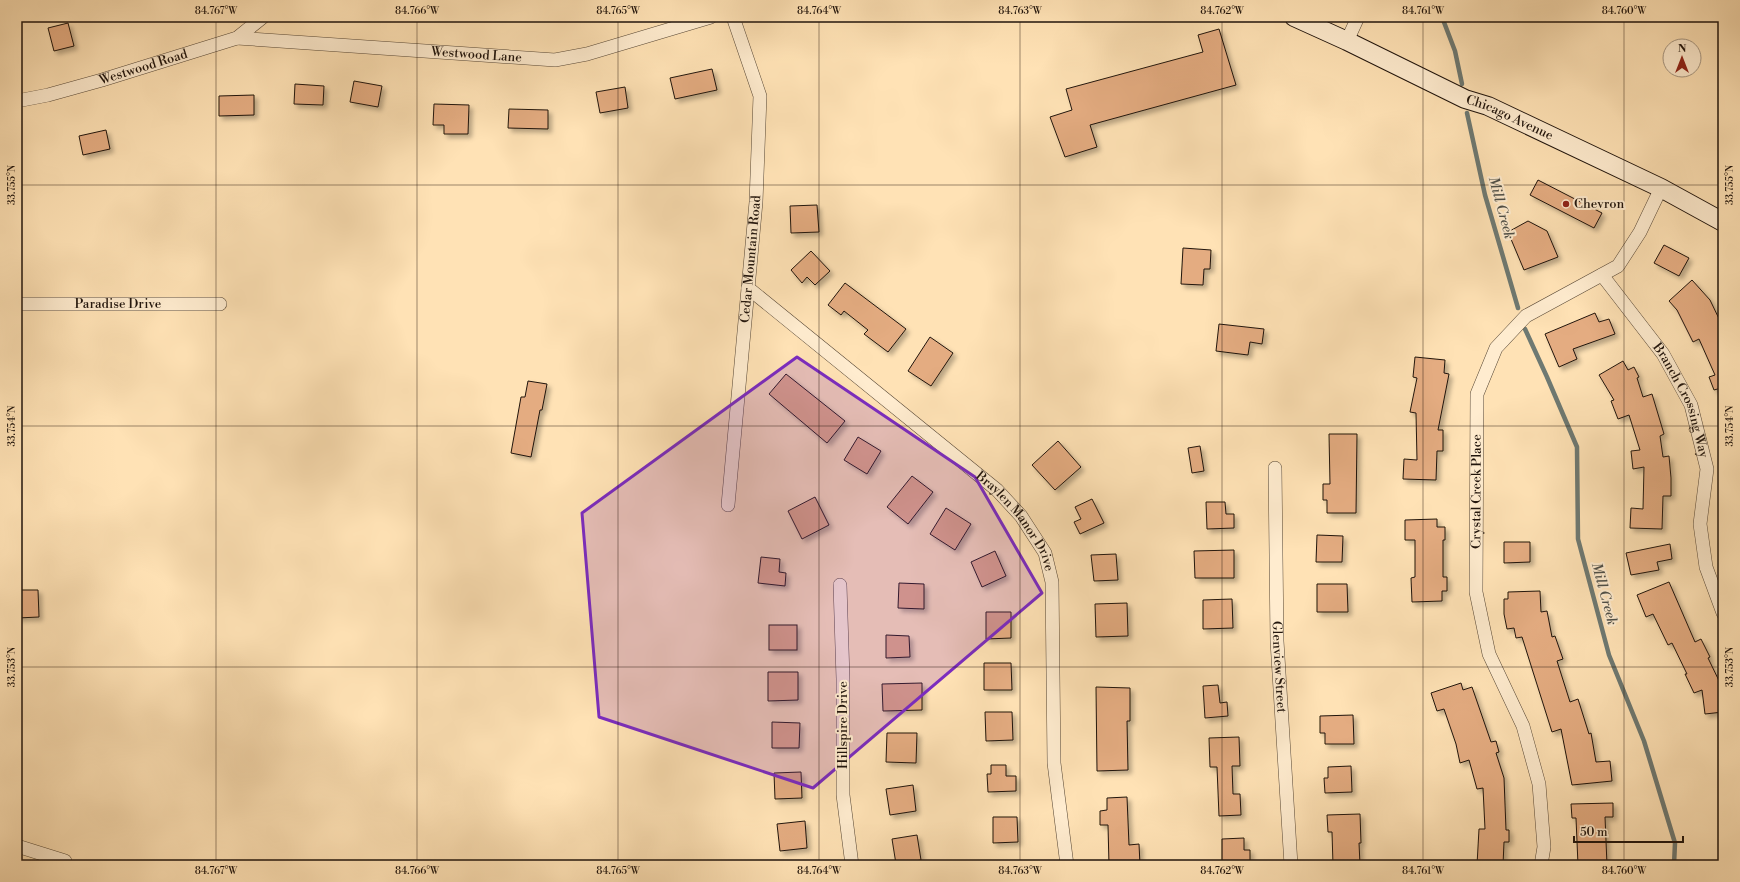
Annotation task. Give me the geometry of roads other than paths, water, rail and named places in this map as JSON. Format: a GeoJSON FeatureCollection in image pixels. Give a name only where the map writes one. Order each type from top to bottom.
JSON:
{"type":"FeatureCollection","features":[{"type":"Feature","properties":{"kind":"street","name":"Westwood Road"},"geometry":{"type":"LineString","coordinates":[[17,101],[48,95],[102,80],[237,38],[263,17]]}},
{"type":"Feature","properties":{"kind":"street","name":"Westwood Lane"},"geometry":{"type":"LineString","coordinates":[[237,38],[555,60],[587,54],[711,17]]}},
{"type":"Feature","properties":{"kind":"street","name":"Cedar Mountain Road"},"geometry":{"type":"LineString","coordinates":[[728,505],[756,202],[760,96],[733,17]]}},
{"type":"Feature","properties":{"kind":"street","name":"Chicago Avenue"},"geometry":{"type":"LineString","coordinates":[[1294,17],[1347,41],[1465,99],[1488,106],[1661,188],[1723,222]]}},
{"type":"Feature","properties":{"kind":"street"},"geometry":{"type":"LineString","coordinates":[[1347,41],[1358,17]]}},
{"type":"Feature","properties":{"kind":"street","name":"Crystal Creek Place"},"geometry":{"type":"LineString","coordinates":[[1541,865],[1544,847],[1539,784],[1523,726],[1490,654],[1476,592],[1477,394],[1496,348],[1526,316],[1618,266],[1640,232],[1661,188]]}},
{"type":"Feature","properties":{"kind":"street","name":"Branch Crossing Way"},"geometry":{"type":"LineString","coordinates":[[1602,275],[1663,354],[1692,405],[1707,469],[1700,524],[1706,567],[1723,613]]}},
{"type":"Feature","properties":{"kind":"street","name":"Braylen Manor Drive"},"geometry":{"type":"LineString","coordinates":[[748,288],[997,490],[1021,516],[1045,552],[1052,582],[1054,763],[1067,865]]}},
{"type":"Feature","properties":{"kind":"street","name":"Paradise Drive"},"geometry":{"type":"LineString","coordinates":[[17,304],[220,304]]}},
{"type":"Feature","properties":{"kind":"street","name":"Glenview Street"},"geometry":{"type":"LineString","coordinates":[[1275,468],[1277,641],[1291,865]]}},
{"type":"Feature","properties":{"kind":"street","name":"Hillspire Drive"},"geometry":{"type":"LineString","coordinates":[[840,585],[843,680],[843,795],[852,865]]}},
{"type":"Feature","properties":{"kind":"street"},"geometry":{"type":"LineString","coordinates":[[17,846],[65,861]]}},
{"type":"Feature","properties":{"kind":"waterway","name":"Mill Creek"},"geometry":{"type":"LineString","coordinates":[[1442,17],[1455,51],[1462,84]]}},
{"type":"Feature","properties":{"kind":"waterway","name":"Mill Creek"},"geometry":{"type":"LineString","coordinates":[[1467,113],[1485,195],[1518,308]]}},
{"type":"Feature","properties":{"kind":"waterway","name":"Mill Creek"},"geometry":{"type":"LineString","coordinates":[[1525,329],[1577,447],[1578,539],[1609,655],[1644,741],[1675,843],[1674,865]]}},
{"type":"Feature","properties":{"kind":"place","name":"Chevron"},"geometry":{"type":"Point","coordinates":[1566,204]}}]}
